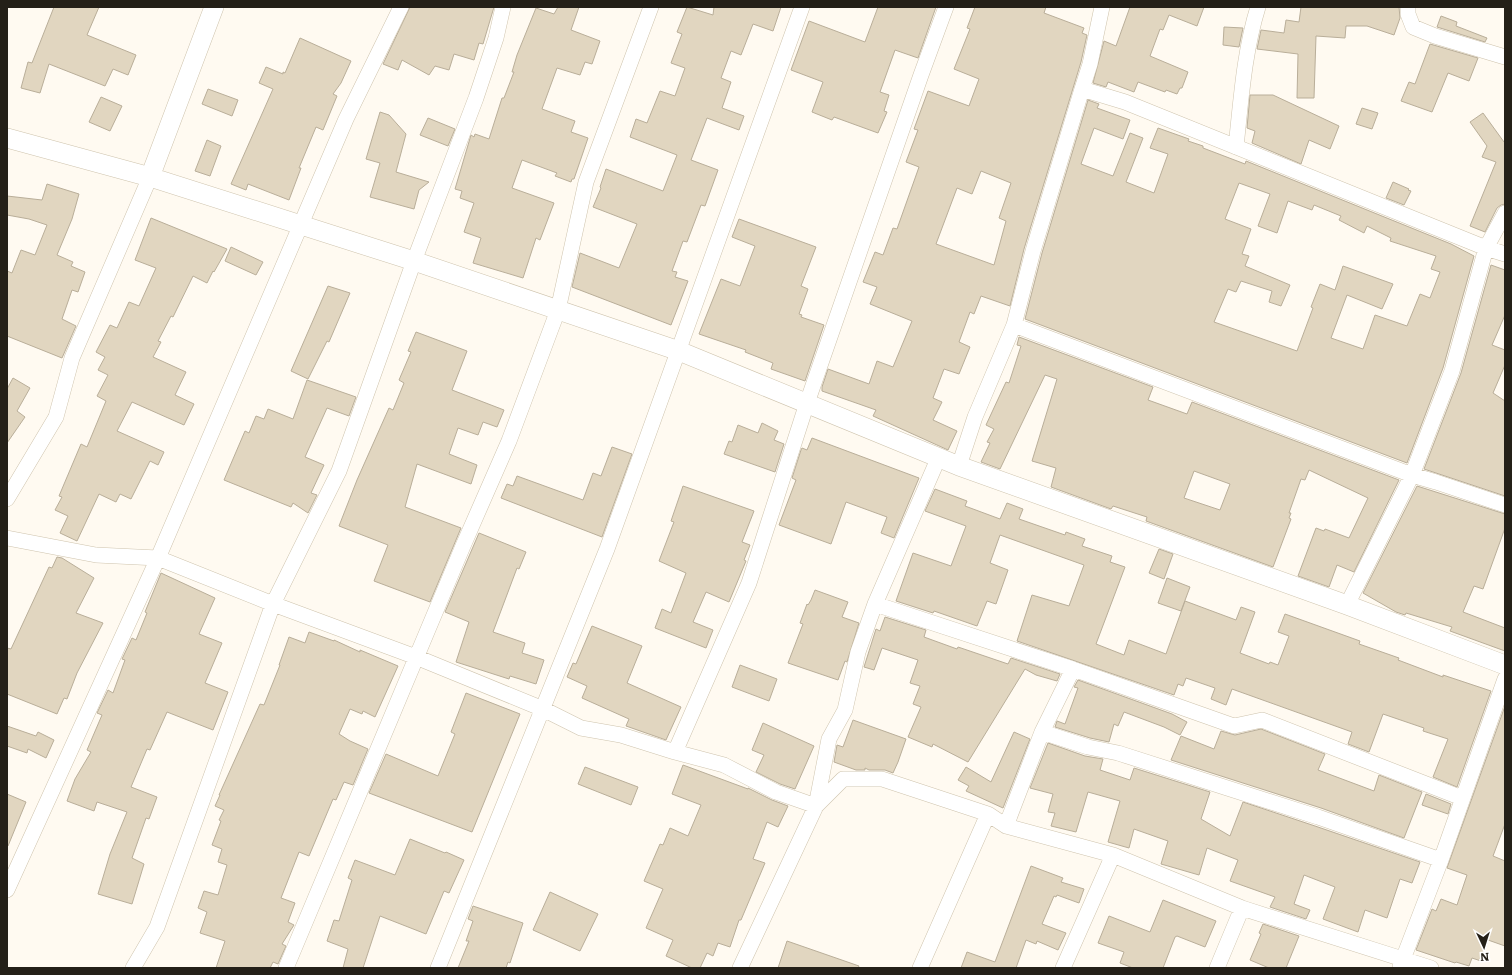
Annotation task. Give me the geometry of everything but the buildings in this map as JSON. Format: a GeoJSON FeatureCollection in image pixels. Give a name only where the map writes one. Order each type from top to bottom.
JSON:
{"type":"FeatureCollection","features":[{"type":"Feature","properties":{"kind":"street"},"geometry":{"type":"LineString","coordinates":[[7,499],[56,418],[72,358],[150,177],[214,7]]}},
{"type":"Feature","properties":{"kind":"street"},"geometry":{"type":"LineString","coordinates":[[7,890],[158,558],[346,119],[401,7]]}},
{"type":"Feature","properties":{"kind":"street"},"geometry":{"type":"LineString","coordinates":[[134,968],[157,927],[273,604],[339,471],[414,261],[476,98],[496,38],[503,7]]}},
{"type":"Feature","properties":{"kind":"street"},"geometry":{"type":"LineString","coordinates":[[286,968],[463,546],[510,441],[558,310],[586,182],[651,7]]}},
{"type":"Feature","properties":{"kind":"street"},"geometry":{"type":"LineString","coordinates":[[438,968],[607,549],[802,7]]}},
{"type":"Feature","properties":{"kind":"street"},"geometry":{"type":"LineString","coordinates":[[675,752],[749,583],[807,403],[946,7]]}},
{"type":"Feature","properties":{"kind":"street"},"geometry":{"type":"LineString","coordinates":[[959,466],[975,417],[1014,324],[1033,251],[1090,64],[1102,7]]}},
{"type":"Feature","properties":{"kind":"street"},"geometry":{"type":"LineString","coordinates":[[1236,147],[1243,83],[1253,23],[1258,7]]}},
{"type":"Feature","properties":{"kind":"street"},"geometry":{"type":"LineString","coordinates":[[1408,7],[1408,14],[1413,27],[1434,36],[1505,57]]}},
{"type":"Feature","properties":{"kind":"street"},"geometry":{"type":"LineString","coordinates":[[1082,89],[1125,102],[1486,248],[1505,254]]}},
{"type":"Feature","properties":{"kind":"street"},"geometry":{"type":"LineString","coordinates":[[7,138],[150,177],[414,261],[679,351],[807,403],[938,459],[1347,605],[1505,664]]}},
{"type":"Feature","properties":{"kind":"street"},"geometry":{"type":"LineString","coordinates":[[1347,605],[1412,475],[1452,371],[1486,248],[1505,213]]}},
{"type":"Feature","properties":{"kind":"street"},"geometry":{"type":"LineString","coordinates":[[1014,324],[1412,475],[1505,505]]}},
{"type":"Feature","properties":{"kind":"street"},"geometry":{"type":"LineString","coordinates":[[740,968],[816,806],[829,739],[845,710],[858,652],[875,604],[938,459]]}},
{"type":"Feature","properties":{"kind":"street"},"geometry":{"type":"LineString","coordinates":[[7,538],[96,555],[158,558],[273,604],[416,657],[543,709],[581,728],[621,735],[675,752],[724,765],[776,792],[816,806]]}},
{"type":"Feature","properties":{"kind":"street"},"geometry":{"type":"LineString","coordinates":[[875,604],[1073,669],[1234,726],[1262,720],[1462,798]]}},
{"type":"Feature","properties":{"kind":"street"},"geometry":{"type":"LineString","coordinates":[[1006,826],[1042,732],[1073,669]]}},
{"type":"Feature","properties":{"kind":"street"},"geometry":{"type":"LineString","coordinates":[[1401,964],[1441,860],[1505,679]]}},
{"type":"Feature","properties":{"kind":"street"},"geometry":{"type":"LineString","coordinates":[[1042,732],[1088,747],[1118,753],[1318,817],[1441,860]]}},
{"type":"Feature","properties":{"kind":"street"},"geometry":{"type":"LineString","coordinates":[[816,806],[842,779],[882,779],[988,814],[1006,826],[1113,855],[1242,908],[1401,964],[1431,968]]}},
{"type":"Feature","properties":{"kind":"street"},"geometry":{"type":"LineString","coordinates":[[920,968],[988,814]]}},
{"type":"Feature","properties":{"kind":"street"},"geometry":{"type":"LineString","coordinates":[[1063,968],[1113,855]]}},
{"type":"Feature","properties":{"kind":"street"},"geometry":{"type":"LineString","coordinates":[[1217,968],[1242,908]]}}]}
